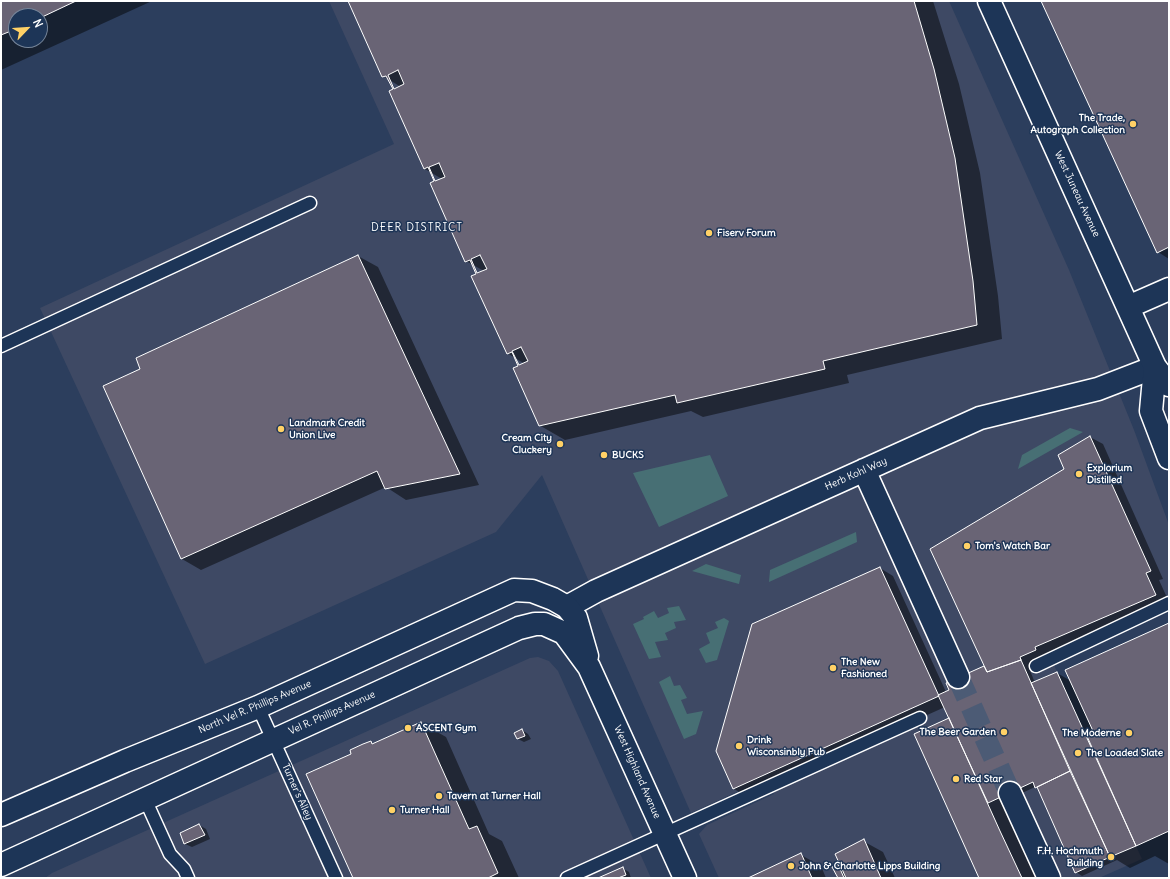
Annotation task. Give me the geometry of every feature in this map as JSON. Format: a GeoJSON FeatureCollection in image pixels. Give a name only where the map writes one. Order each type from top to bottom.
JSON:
{"type":"FeatureCollection","features":[{"type":"Feature","properties":{"kind":"street","name":"West Juneau Avenue"},"geometry":{"type":"LineString","coordinates":[[989,1],[1128,307],[1162,363],[1169,385]]}},
{"type":"Feature","properties":{"kind":"street"},"geometry":{"type":"LineString","coordinates":[[1128,307],[1169,289]]}},
{"type":"Feature","properties":{"kind":"street","name":"West Juneau Avenue"},"geometry":{"type":"LineString","coordinates":[[1162,363],[1151,411],[1169,458]]}},
{"type":"Feature","properties":{"kind":"street","name":"Herb Kohl Way"},"geometry":{"type":"LineString","coordinates":[[567,607],[594,592],[980,418],[1098,390],[1162,363]]}},
{"type":"Feature","properties":{"kind":"street"},"geometry":{"type":"LineString","coordinates":[[864,470],[958,677]]}},
{"type":"Feature","properties":{"kind":"street","name":"West Highland Avenue"},"geometry":{"type":"LineString","coordinates":[[506,593],[514,590],[532,591],[553,599],[567,607],[576,618],[579,625],[589,667]]}},
{"type":"Feature","properties":{"kind":"street","name":"North Vel R. Phillips Avenue"},"geometry":{"type":"LineString","coordinates":[[1,815],[125,761],[258,707],[506,593]]}},
{"type":"Feature","properties":{"kind":"street","name":"West Highland Avenue"},"geometry":{"type":"LineString","coordinates":[[519,628],[535,624],[544,624],[559,630],[572,642],[589,667],[685,878]]}},
{"type":"Feature","properties":{"kind":"street","name":"Vel R. Phillips Avenue"},"geometry":{"type":"LineString","coordinates":[[145,799],[519,628]]}},
{"type":"Feature","properties":{"kind":"street"},"geometry":{"type":"LineString","coordinates":[[1010,793],[1049,878]]}},
{"type":"Feature","properties":{"kind":"street"},"geometry":{"type":"LineString","coordinates":[[1,865],[145,799]]}},
{"type":"Feature","properties":{"kind":"lane"},"geometry":{"type":"LineString","coordinates":[[1,346],[310,203]]}},
{"type":"Feature","properties":{"kind":"lane"},"geometry":{"type":"LineString","coordinates":[[1036,666],[1169,603]]}},
{"type":"Feature","properties":{"kind":"lane","name":"Turner's Alley"},"geometry":{"type":"LineString","coordinates":[[258,707],[336,878]]}},
{"type":"Feature","properties":{"kind":"lane"},"geometry":{"type":"LineString","coordinates":[[567,878],[920,718]]}},
{"type":"Feature","properties":{"kind":"lane"},"geometry":{"type":"LineString","coordinates":[[145,799],[170,854],[184,869],[188,878]]}},
{"type":"Feature","properties":{"kind":"shaded area"},"geometry":{"type":"Polygon","coordinates":[[[329,1],[949,1],[1069,270],[1134,430],[1169,525],[1169,598],[1048,652],[1142,859],[1099,878],[719,878],[699,834],[707,825],[774,794],[767,778],[691,813],[542,475],[496,532],[205,664],[40,308],[394,144],[329,1]]]}},
{"type":"Feature","properties":{"kind":"shaded area"},"geometry":{"type":"Polygon","coordinates":[[[538,657],[549,661],[558,671],[651,878],[45,878],[52,873],[530,658],[538,657]]]}},
{"type":"Feature","properties":{"kind":"green space"},"geometry":{"type":"Polygon","coordinates":[[[1070,428],[1083,432],[1018,469],[1022,455],[1070,428]]]}},
{"type":"Feature","properties":{"kind":"green space"},"geometry":{"type":"Polygon","coordinates":[[[710,455],[728,496],[659,527],[633,473],[710,455]]]}},
{"type":"Feature","properties":{"kind":"green space"},"geometry":{"type":"Polygon","coordinates":[[[856,532],[857,542],[769,582],[770,570],[856,532]]]}},
{"type":"Feature","properties":{"kind":"green space"},"geometry":{"type":"Polygon","coordinates":[[[706,564],[741,575],[739,584],[692,571],[706,564]]]}},
{"type":"Feature","properties":{"kind":"green space"},"geometry":{"type":"Polygon","coordinates":[[[679,606],[686,620],[674,622],[676,628],[665,633],[668,640],[655,642],[661,657],[649,659],[633,624],[644,619],[643,617],[654,611],[658,618],[669,613],[667,608],[679,606]]]}},
{"type":"Feature","properties":{"kind":"green space"},"geometry":{"type":"Polygon","coordinates":[[[724,618],[729,621],[717,660],[706,663],[699,649],[710,643],[706,633],[718,628],[715,622],[724,618]]]}},
{"type":"Feature","properties":{"kind":"green space"},"geometry":{"type":"Polygon","coordinates":[[[670,676],[674,686],[680,685],[687,698],[681,700],[687,714],[703,711],[696,734],[684,739],[659,682],[670,676]]]}},
{"type":"Feature","properties":{"kind":"building"},"geometry":{"type":"Polygon","coordinates":[[[1,1],[76,1],[48,14],[48,8],[8,8],[8,32],[1,35],[1,1]]]}},
{"type":"Feature","properties":{"kind":"building","name":"Fiserv Forum"},"geometry":{"type":"Polygon","coordinates":[[[348,1],[914,1],[934,69],[955,158],[973,281],[977,325],[823,361],[825,369],[677,403],[675,395],[539,426],[513,368],[518,366],[512,352],[507,354],[471,276],[476,274],[470,260],[465,262],[430,183],[434,181],[428,167],[424,169],[389,91],[393,89],[386,76],[382,77],[348,1]],[[398,70],[388,75],[394,89],[404,84],[398,70]],[[439,163],[429,167],[435,181],[445,177],[439,163]],[[480,255],[471,259],[477,273],[487,269],[480,255]],[[521,347],[512,351],[519,365],[528,361],[521,347]]]}},
{"type":"Feature","properties":{"kind":"building","name":"The Trade, Autograph Collection"},"geometry":{"type":"Polygon","coordinates":[[[1041,1],[1169,1],[1169,247],[1157,253],[1041,1]]]}},
{"type":"Feature","properties":{"kind":"building","name":"Landmark Credit Union Live"},"geometry":{"type":"Polygon","coordinates":[[[358,255],[460,474],[385,489],[377,471],[181,559],[103,386],[140,369],[136,358],[358,255]]]}},
{"type":"Feature","properties":{"kind":"building"},"geometry":{"type":"Polygon","coordinates":[[[1090,436],[1151,571],[1146,573],[1156,595],[1035,647],[1036,650],[1020,657],[1021,660],[987,672],[930,549],[1064,469],[1058,455],[1090,436]]]}},
{"type":"Feature","properties":{"kind":"building","name":"The New Fashioned"},"geometry":{"type":"Polygon","coordinates":[[[880,567],[939,696],[733,789],[716,751],[752,624],[880,567]]]}},
{"type":"Feature","properties":{"kind":"building","name":"The Moderne"},"geometry":{"type":"Polygon","coordinates":[[[1169,623],[1169,831],[1136,846],[1086,734],[1093,731],[1065,670],[1169,623]]]}},
{"type":"Feature","properties":{"kind":"building","name":"The Beer Garden"},"geometry":{"type":"Polygon","coordinates":[[[1021,660],[1070,771],[1035,788],[1033,782],[988,803],[938,695],[949,690],[946,683],[984,666],[987,672],[1021,660]]]}},
{"type":"Feature","properties":{"kind":"building","name":"The Loaded Slate"},"geometry":{"type":"Polygon","coordinates":[[[1057,672],[1136,846],[1110,857],[1031,683],[1057,672]]]}},
{"type":"Feature","properties":{"kind":"building"},"geometry":{"type":"Polygon","coordinates":[[[949,718],[1022,878],[979,878],[914,734],[949,718]]]}},
{"type":"Feature","properties":{"kind":"building","name":"Turner Hall"},"geometry":{"type":"Polygon","coordinates":[[[421,722],[469,829],[477,826],[498,873],[488,878],[353,878],[306,774],[351,754],[350,750],[363,744],[371,741],[372,744],[421,722]]]}},
{"type":"Feature","properties":{"kind":"building"},"geometry":{"type":"Polygon","coordinates":[[[522,729],[525,736],[517,739],[514,733],[522,729]]]}},
{"type":"Feature","properties":{"kind":"building"},"geometry":{"type":"Polygon","coordinates":[[[1070,771],[1110,857],[1075,873],[1037,787],[1070,771]]]}},
{"type":"Feature","properties":{"kind":"building"},"geometry":{"type":"Polygon","coordinates":[[[199,824],[205,835],[184,844],[180,833],[199,824]]]}},
{"type":"Feature","properties":{"kind":"building"},"geometry":{"type":"Polygon","coordinates":[[[864,839],[881,878],[846,878],[835,854],[864,839]]]}},
{"type":"Feature","properties":{"kind":"building","name":"John & Charlotte Lipps Building"},"geometry":{"type":"Polygon","coordinates":[[[801,853],[812,878],[748,878],[801,853]]]}},
{"type":"Feature","properties":{"kind":"building"},"geometry":{"type":"Polygon","coordinates":[[[838,864],[844,878],[838,878],[832,867],[838,864]]]}},
{"type":"Feature","properties":{"kind":"building"},"geometry":{"type":"Polygon","coordinates":[[[623,867],[626,875],[618,878],[598,878],[623,867]]]}},
{"type":"Feature","properties":{"kind":"tunnel"},"geometry":{"type":"LineString","coordinates":[[958,677],[1010,793]]}},
{"type":"Feature","properties":{"kind":"place","name":"The Trade, Autograph Collection"},"geometry":{"type":"Point","coordinates":[1133,124]}},
{"type":"Feature","properties":{"kind":"place","name":"Fiserv Forum"},"geometry":{"type":"Point","coordinates":[709,233]}},
{"type":"Feature","properties":{"kind":"place","name":"Landmark Credit Union Live"},"geometry":{"type":"Point","coordinates":[281,429]}},
{"type":"Feature","properties":{"kind":"place","name":"Cream City Cluckery"},"geometry":{"type":"Point","coordinates":[560,444]}},
{"type":"Feature","properties":{"kind":"place","name":"BUCKS"},"geometry":{"type":"Point","coordinates":[604,455]}},
{"type":"Feature","properties":{"kind":"place","name":"Explorium Distilled"},"geometry":{"type":"Point","coordinates":[1079,474]}},
{"type":"Feature","properties":{"kind":"place","name":"Tom's Watch Bar"},"geometry":{"type":"Point","coordinates":[967,546]}},
{"type":"Feature","properties":{"kind":"place","name":"The New Fashioned"},"geometry":{"type":"Point","coordinates":[833,668]}},
{"type":"Feature","properties":{"kind":"place","name":"ASCENT Gym"},"geometry":{"type":"Point","coordinates":[408,728]}},
{"type":"Feature","properties":{"kind":"place","name":"The Beer Garden"},"geometry":{"type":"Point","coordinates":[1004,732]}},
{"type":"Feature","properties":{"kind":"place","name":"The Moderne"},"geometry":{"type":"Point","coordinates":[1129,733]}},
{"type":"Feature","properties":{"kind":"place","name":"Drink Wisconsinbly Pub"},"geometry":{"type":"Point","coordinates":[739,746]}},
{"type":"Feature","properties":{"kind":"place","name":"The Loaded Slate"},"geometry":{"type":"Point","coordinates":[1078,753]}},
{"type":"Feature","properties":{"kind":"place","name":"Red Star"},"geometry":{"type":"Point","coordinates":[956,779]}},
{"type":"Feature","properties":{"kind":"place","name":"Tavern at Turner Hall"},"geometry":{"type":"Point","coordinates":[439,796]}},
{"type":"Feature","properties":{"kind":"place","name":"Turner Hall"},"geometry":{"type":"Point","coordinates":[392,810]}},
{"type":"Feature","properties":{"kind":"place","name":"F.H. Hochmuth Building"},"geometry":{"type":"Point","coordinates":[1111,857]}},
{"type":"Feature","properties":{"kind":"place","name":"John & Charlotte Lipps Building"},"geometry":{"type":"Point","coordinates":[791,866]}},
{"type":"Feature","properties":{"kind":"district","name":"DEER DISTRICT"},"geometry":{"type":"Point","coordinates":[417,228]}}]}
